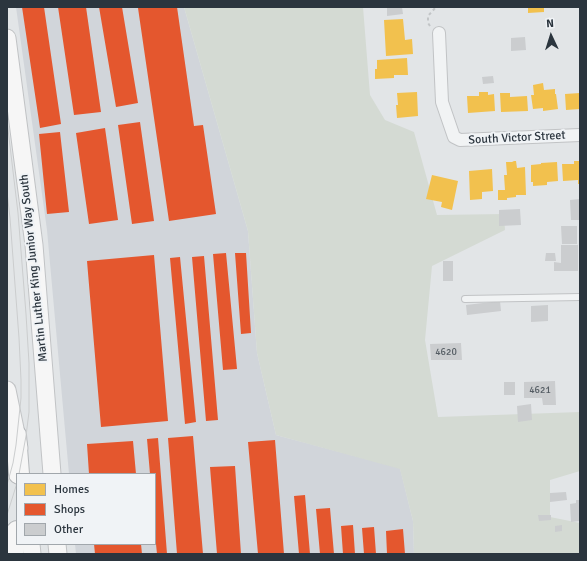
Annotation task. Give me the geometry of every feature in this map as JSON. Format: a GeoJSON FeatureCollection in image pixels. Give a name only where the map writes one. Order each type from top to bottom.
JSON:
{"type":"FeatureCollection","features":[{"type":"Feature","properties":{"kind":"highway"},"geometry":{"type":"LineString","coordinates":[[16,435],[19,473]]}},
{"type":"Feature","properties":{"kind":"highway"},"geometry":{"type":"LineString","coordinates":[[13,554],[16,537]]}},
{"type":"Feature","properties":{"kind":"main road","name":"Martin Luther King Junior Way South"},"geometry":{"type":"LineString","coordinates":[[7,38],[34,246],[52,473]]}},
{"type":"Feature","properties":{"kind":"main road"},"geometry":{"type":"LineString","coordinates":[[7,390],[24,473]]}},
{"type":"Feature","properties":{"kind":"street","name":"South Victor Street"},"geometry":{"type":"LineString","coordinates":[[439,33],[442,102],[454,137],[460,140],[580,135]]}},
{"type":"Feature","properties":{"kind":"lane"},"geometry":{"type":"LineString","coordinates":[[465,299],[580,297]]}},
{"type":"Feature","properties":{"kind":"path"},"geometry":{"type":"LineString","coordinates":[[436,7],[428,16],[428,24],[439,33]]}},
{"type":"Feature","properties":{"kind":"shaded area"},"geometry":{"type":"Polygon","coordinates":[[[16,7],[184,7],[248,231],[257,353],[276,435],[400,468],[413,521],[414,554],[76,554],[75,545],[156,545],[156,473],[69,473],[47,230],[16,7]]]}},
{"type":"Feature","properties":{"kind":"shaded area"},"geometry":{"type":"Polygon","coordinates":[[[184,7],[363,7],[370,95],[385,120],[414,132],[437,215],[504,214],[505,230],[432,266],[425,340],[438,417],[580,412],[580,471],[550,480],[550,517],[580,523],[580,554],[414,554],[413,521],[400,469],[276,435],[257,353],[248,231],[184,7]]]}},
{"type":"Feature","properties":{"kind":"building: Homes"},"geometry":{"type":"Polygon","coordinates":[[[528,7],[544,7],[544,12],[528,13],[528,7]]]}},
{"type":"Feature","properties":{"kind":"building: Homes"},"geometry":{"type":"Polygon","coordinates":[[[403,19],[405,40],[412,39],[413,54],[386,56],[384,20],[403,19]]]}},
{"type":"Feature","properties":{"kind":"building: Homes"},"geometry":{"type":"Polygon","coordinates":[[[407,58],[408,75],[394,75],[394,78],[375,79],[377,60],[407,58]]]}},
{"type":"Feature","properties":{"kind":"building: Homes"},"geometry":{"type":"Polygon","coordinates":[[[543,83],[544,90],[555,89],[558,109],[543,111],[543,108],[533,109],[531,95],[534,95],[533,85],[543,83]]]}},
{"type":"Feature","properties":{"kind":"building: Homes"},"geometry":{"type":"Polygon","coordinates":[[[417,92],[418,116],[397,118],[397,93],[417,92]]]}},
{"type":"Feature","properties":{"kind":"building: Homes"},"geometry":{"type":"Polygon","coordinates":[[[479,92],[488,92],[488,95],[494,94],[495,111],[468,113],[467,96],[479,96],[479,92]]]}},
{"type":"Feature","properties":{"kind":"building: Homes"},"geometry":{"type":"Polygon","coordinates":[[[500,93],[510,93],[510,97],[527,96],[528,111],[501,112],[500,93]]]}},
{"type":"Feature","properties":{"kind":"building: Homes"},"geometry":{"type":"Polygon","coordinates":[[[580,93],[580,109],[566,110],[565,94],[580,93]]]}},
{"type":"Feature","properties":{"kind":"building: Homes"},"geometry":{"type":"Polygon","coordinates":[[[516,161],[517,168],[525,167],[526,195],[516,195],[516,197],[507,198],[507,200],[498,200],[498,190],[505,190],[504,175],[507,175],[506,162],[516,161]]]}},
{"type":"Feature","properties":{"kind":"building: Homes"},"geometry":{"type":"Polygon","coordinates":[[[574,161],[580,161],[580,184],[578,184],[578,180],[563,181],[562,164],[574,164],[574,161]]]}},
{"type":"Feature","properties":{"kind":"building: Homes"},"geometry":{"type":"Polygon","coordinates":[[[557,162],[558,181],[547,182],[547,185],[533,186],[533,182],[531,182],[531,165],[557,162]]]}},
{"type":"Feature","properties":{"kind":"building: Homes"},"geometry":{"type":"Polygon","coordinates":[[[492,169],[493,191],[482,192],[482,199],[470,200],[469,171],[492,169]]]}},
{"type":"Feature","properties":{"kind":"building: Homes"},"geometry":{"type":"Polygon","coordinates":[[[432,175],[458,181],[452,210],[441,207],[442,202],[426,199],[432,175]]]}},
{"type":"Feature","properties":{"kind":"building: Shops"},"geometry":{"type":"Polygon","coordinates":[[[22,7],[44,7],[61,124],[40,128],[22,7]]]}},
{"type":"Feature","properties":{"kind":"building: Shops"},"geometry":{"type":"Polygon","coordinates":[[[58,7],[86,7],[101,112],[74,115],[58,7]]]}},
{"type":"Feature","properties":{"kind":"building: Shops"},"geometry":{"type":"Polygon","coordinates":[[[99,7],[122,7],[138,103],[116,107],[99,7]]]}},
{"type":"Feature","properties":{"kind":"building: Shops"},"geometry":{"type":"Polygon","coordinates":[[[177,7],[194,126],[203,125],[216,214],[169,221],[138,8],[177,7]]]}},
{"type":"Feature","properties":{"kind":"building: Shops"},"geometry":{"type":"Polygon","coordinates":[[[140,122],[154,221],[132,224],[118,125],[140,122]]]}},
{"type":"Feature","properties":{"kind":"building: Shops"},"geometry":{"type":"Polygon","coordinates":[[[105,128],[118,220],[89,224],[76,133],[105,128]]]}},
{"type":"Feature","properties":{"kind":"building: Shops"},"geometry":{"type":"Polygon","coordinates":[[[60,132],[69,212],[47,214],[39,134],[60,132]]]}},
{"type":"Feature","properties":{"kind":"building: Shops"},"geometry":{"type":"Polygon","coordinates":[[[226,253],[237,369],[223,370],[213,254],[226,253]]]}},
{"type":"Feature","properties":{"kind":"building: Shops"},"geometry":{"type":"Polygon","coordinates":[[[235,253],[246,253],[251,333],[241,334],[235,253]]]}},
{"type":"Feature","properties":{"kind":"building: Shops"},"geometry":{"type":"Polygon","coordinates":[[[154,255],[168,421],[101,427],[87,261],[154,255]]]}},
{"type":"Feature","properties":{"kind":"building: Shops"},"geometry":{"type":"Polygon","coordinates":[[[204,256],[218,420],[206,421],[192,257],[204,256]]]}},
{"type":"Feature","properties":{"kind":"building: Shops"},"geometry":{"type":"Polygon","coordinates":[[[180,257],[196,422],[185,424],[170,258],[180,257]]]}},
{"type":"Feature","properties":{"kind":"building: Shops"},"geometry":{"type":"Polygon","coordinates":[[[193,436],[203,554],[177,554],[168,438],[193,436]]]}},
{"type":"Feature","properties":{"kind":"building: Shops"},"geometry":{"type":"Polygon","coordinates":[[[158,438],[167,554],[157,554],[156,473],[150,473],[147,439],[158,438]]]}},
{"type":"Feature","properties":{"kind":"building: Shops"},"geometry":{"type":"Polygon","coordinates":[[[275,440],[284,554],[258,554],[248,442],[275,440]]]}},
{"type":"Feature","properties":{"kind":"building: Shops"},"geometry":{"type":"Polygon","coordinates":[[[133,441],[136,473],[89,473],[87,444],[133,441]]]}},
{"type":"Feature","properties":{"kind":"building: Shops"},"geometry":{"type":"Polygon","coordinates":[[[235,466],[241,554],[217,554],[210,467],[235,466]]]}},
{"type":"Feature","properties":{"kind":"building: Shops"},"geometry":{"type":"Polygon","coordinates":[[[305,495],[310,554],[299,554],[294,496],[305,495]]]}},
{"type":"Feature","properties":{"kind":"building: Shops"},"geometry":{"type":"Polygon","coordinates":[[[330,508],[334,554],[320,554],[316,509],[330,508]]]}},
{"type":"Feature","properties":{"kind":"building: Shops"},"geometry":{"type":"Polygon","coordinates":[[[353,525],[355,554],[343,554],[341,526],[353,525]]]}},
{"type":"Feature","properties":{"kind":"building: Shops"},"geometry":{"type":"Polygon","coordinates":[[[374,527],[376,554],[364,554],[362,528],[374,527]]]}},
{"type":"Feature","properties":{"kind":"building: Shops"},"geometry":{"type":"Polygon","coordinates":[[[403,529],[405,554],[387,554],[386,531],[403,529]]]}},
{"type":"Feature","properties":{"kind":"building: Shops"},"geometry":{"type":"Polygon","coordinates":[[[94,545],[141,545],[142,554],[95,554],[94,545]]]}},
{"type":"Feature","properties":{"kind":"building: Other"},"geometry":{"type":"Polygon","coordinates":[[[387,7],[402,7],[403,14],[387,16],[387,7]]]}},
{"type":"Feature","properties":{"kind":"building: Other"},"geometry":{"type":"Polygon","coordinates":[[[525,37],[526,50],[511,51],[511,38],[525,37]]]}},
{"type":"Feature","properties":{"kind":"building: Other"},"geometry":{"type":"Polygon","coordinates":[[[493,76],[494,83],[483,84],[482,77],[493,76]]]}},
{"type":"Feature","properties":{"kind":"building: Other"},"geometry":{"type":"Polygon","coordinates":[[[580,199],[580,220],[571,220],[570,200],[580,199]]]}},
{"type":"Feature","properties":{"kind":"building: Other"},"geometry":{"type":"Polygon","coordinates":[[[520,209],[521,225],[499,226],[499,210],[520,209]]]}},
{"type":"Feature","properties":{"kind":"building: Other"},"geometry":{"type":"Polygon","coordinates":[[[561,226],[577,226],[577,244],[562,244],[561,226]]]}},
{"type":"Feature","properties":{"kind":"building: Other"},"geometry":{"type":"Polygon","coordinates":[[[561,245],[578,245],[578,271],[554,271],[554,262],[561,263],[561,245]]]}},
{"type":"Feature","properties":{"kind":"building: Other"},"geometry":{"type":"Polygon","coordinates":[[[546,253],[555,253],[556,261],[545,261],[546,253]]]}},
{"type":"Feature","properties":{"kind":"building: Other"},"geometry":{"type":"Polygon","coordinates":[[[443,261],[453,261],[453,281],[443,281],[443,261]]]}},
{"type":"Feature","properties":{"kind":"building: Other"},"geometry":{"type":"Polygon","coordinates":[[[500,301],[501,311],[467,315],[466,305],[500,301]]]}},
{"type":"Feature","properties":{"kind":"building: Other"},"geometry":{"type":"Polygon","coordinates":[[[548,305],[548,321],[531,322],[531,306],[548,305]]]}},
{"type":"Feature","properties":{"kind":"building: Other"},"geometry":{"type":"Polygon","coordinates":[[[461,343],[462,360],[431,360],[430,344],[461,343]]]}},
{"type":"Feature","properties":{"kind":"building: Other"},"geometry":{"type":"Polygon","coordinates":[[[555,381],[556,405],[543,405],[542,398],[524,398],[524,382],[555,381]]]}},
{"type":"Feature","properties":{"kind":"building: Other"},"geometry":{"type":"Polygon","coordinates":[[[504,382],[515,382],[515,395],[504,395],[504,382]]]}},
{"type":"Feature","properties":{"kind":"building: Other"},"geometry":{"type":"Polygon","coordinates":[[[531,404],[532,420],[518,422],[517,406],[531,404]]]}},
{"type":"Feature","properties":{"kind":"building: Other"},"geometry":{"type":"Polygon","coordinates":[[[566,492],[567,500],[550,502],[550,493],[566,492]]]}},
{"type":"Feature","properties":{"kind":"building: Other"},"geometry":{"type":"Polygon","coordinates":[[[576,500],[580,500],[580,521],[571,522],[570,504],[576,503],[576,500]]]}},
{"type":"Feature","properties":{"kind":"building: Other"},"geometry":{"type":"Polygon","coordinates":[[[538,515],[551,515],[551,520],[539,521],[538,515]]]}},
{"type":"Feature","properties":{"kind":"building: Other"},"geometry":{"type":"Polygon","coordinates":[[[562,525],[562,531],[555,532],[555,526],[562,525]]]}},
{"type":"Feature","properties":{"kind":"tram line"},"geometry":{"type":"LineString","coordinates":[[7,121],[18,213],[29,363],[29,412],[19,473]]}},
{"type":"Feature","properties":{"kind":"tram line"},"geometry":{"type":"LineString","coordinates":[[7,192],[21,380],[21,398],[16,445],[7,485]]}},
{"type":"Feature","properties":{"kind":"tram line"},"geometry":{"type":"LineString","coordinates":[[7,515],[16,486]]}}]}
